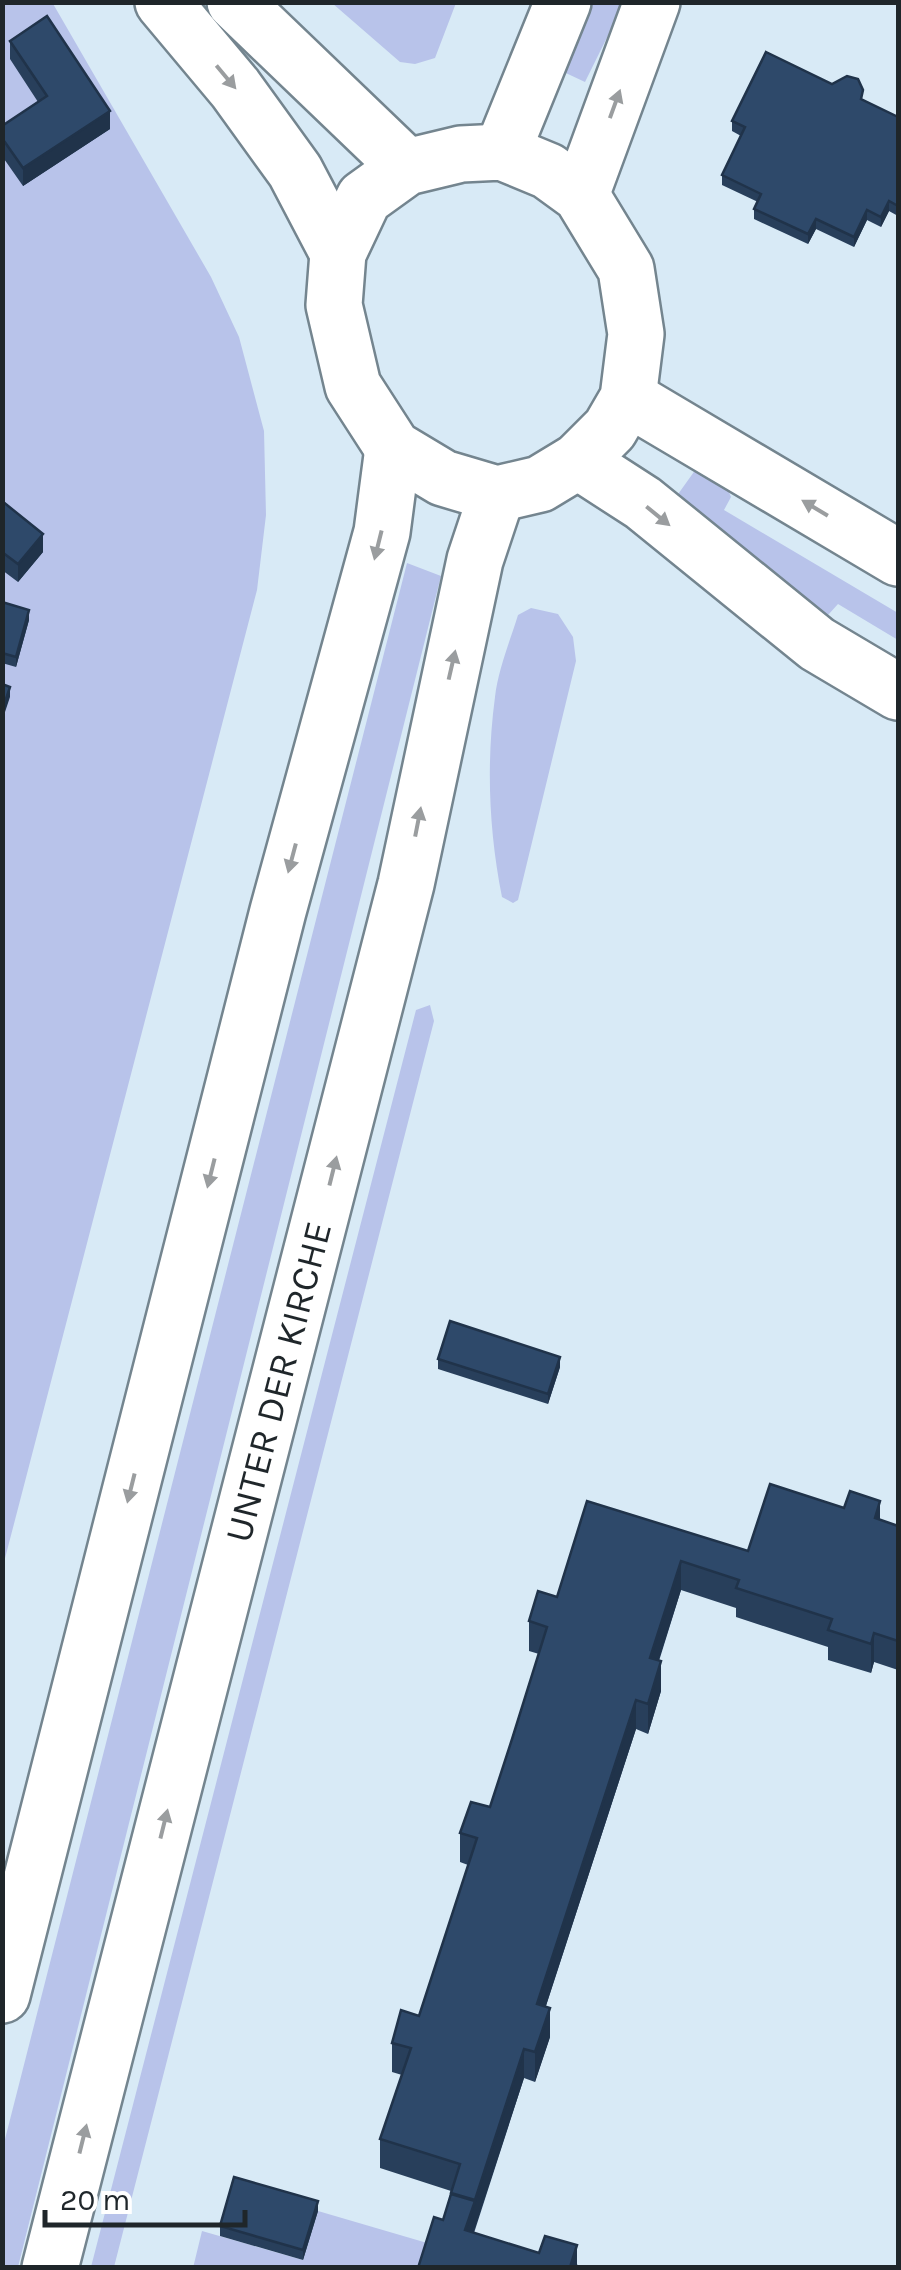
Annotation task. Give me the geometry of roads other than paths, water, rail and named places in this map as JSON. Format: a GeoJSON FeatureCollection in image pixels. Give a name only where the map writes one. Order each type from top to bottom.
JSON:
{"type":"FeatureCollection","features":[{"type":"Feature","properties":{"kind":"main road"},"geometry":{"type":"LineString","coordinates":[[164,2],[235,88],[295,171],[338,253]]}},
{"type":"Feature","properties":{"kind":"main road"},"geometry":{"type":"LineString","coordinates":[[234,2],[407,166]]}},
{"type":"Feature","properties":{"kind":"main road"},"geometry":{"type":"LineString","coordinates":[[502,152],[563,2]]}},
{"type":"Feature","properties":{"kind":"main road"},"geometry":{"type":"LineString","coordinates":[[581,196],[652,2]]}},
{"type":"Feature","properties":{"kind":"main road"},"geometry":{"type":"LineString","coordinates":[[502,152],[548,171],[581,196],[626,269],[636,334],[628,398],[610,430],[578,461],[540,484],[497,494],[443,478],[393,448],[354,386],[334,305],[338,253],[364,198],[407,166],[461,154],[502,152]]}},
{"type":"Feature","properties":{"kind":"main road"},"geometry":{"type":"LineString","coordinates":[[628,398],[898,558]]}},
{"type":"Feature","properties":{"kind":"main road"},"geometry":{"type":"LineString","coordinates":[[2,1995],[278,910],[382,532],[393,448]]}},
{"type":"Feature","properties":{"kind":"main road"},"geometry":{"type":"LineString","coordinates":[[578,461],[642,503],[817,644],[898,692]]}},
{"type":"Feature","properties":{"kind":"main road","name":"UNTER DER KIRCHE"},"geometry":{"type":"LineString","coordinates":[[50,2268],[402,903],[476,560],[497,494]]}}]}
